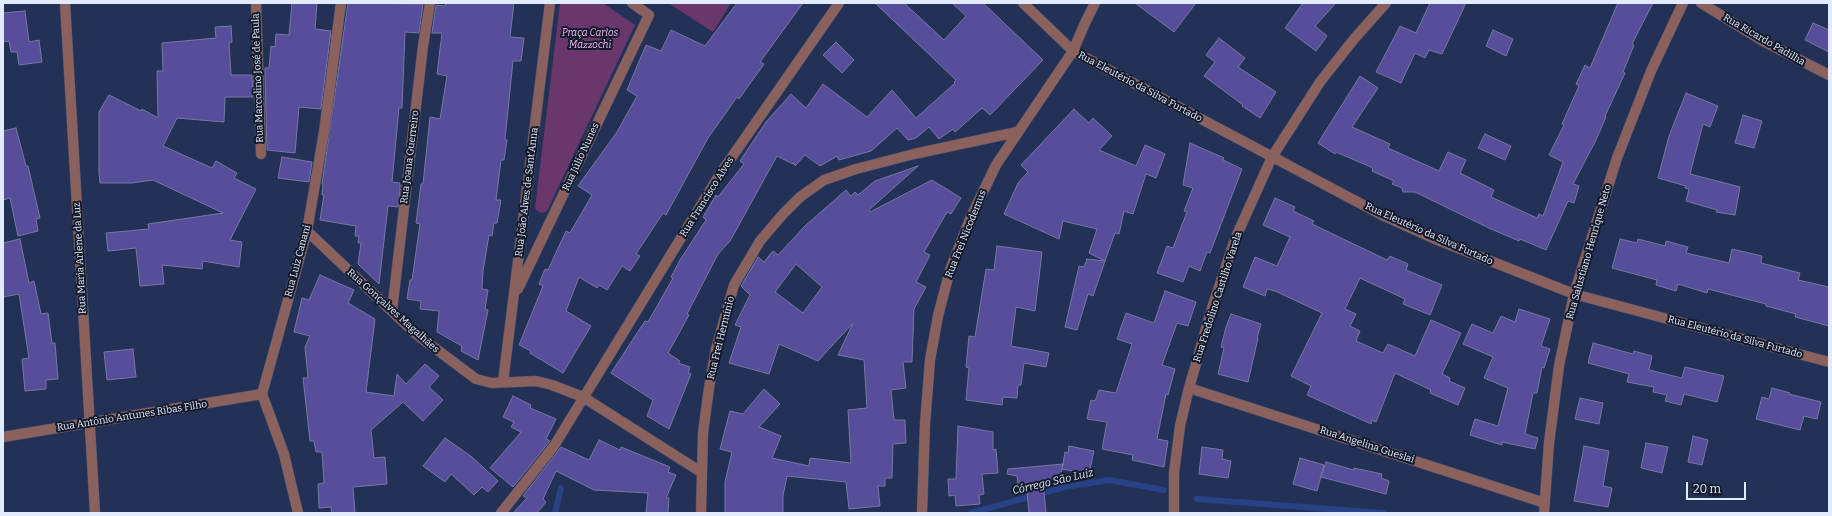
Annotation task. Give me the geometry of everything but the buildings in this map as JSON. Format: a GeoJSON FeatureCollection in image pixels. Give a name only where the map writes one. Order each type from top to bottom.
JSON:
{"type":"FeatureCollection","features":[{"type":"Feature","properties":{"kind":"street","name":"Rua Maria Arlene da Luz"},"geometry":{"type":"LineString","coordinates":[[65,3],[95,513]]}},
{"type":"Feature","properties":{"kind":"street","name":"Rua Marcolino José de Paula"},"geometry":{"type":"LineString","coordinates":[[256,3],[260,154]]}},
{"type":"Feature","properties":{"kind":"street","name":"Rua Luiz Canani"},"geometry":{"type":"LineString","coordinates":[[262,394],[307,231],[322,140],[341,3]]}},
{"type":"Feature","properties":{"kind":"street","name":"Rua Joana Guerreiro"},"geometry":{"type":"LineString","coordinates":[[392,312],[422,54],[430,3]]}},
{"type":"Feature","properties":{"kind":"street","name":"Rua João Alves de Sant'Anna"},"geometry":{"type":"LineString","coordinates":[[504,382],[550,3]]}},
{"type":"Feature","properties":{"kind":"street","name":"Rua Júlio Nunes"},"geometry":{"type":"LineString","coordinates":[[514,298],[649,15],[632,3]]}},
{"type":"Feature","properties":{"kind":"street","name":"Rua Francisco Alves"},"geometry":{"type":"LineString","coordinates":[[501,513],[544,461],[720,174],[839,3]]}},
{"type":"Feature","properties":{"kind":"street","name":"Rua Eleutério da Silva Furtado"},"geometry":{"type":"LineString","coordinates":[[1023,3],[1073,51],[1382,215],[1435,239],[1574,294],[1829,362]]}},
{"type":"Feature","properties":{"kind":"street","name":"Rua Frei Nicodemus"},"geometry":{"type":"LineString","coordinates":[[922,513],[925,424],[929,367],[938,316],[950,270],[970,219],[996,164],[1073,51],[1095,3]]}},
{"type":"Feature","properties":{"kind":"street","name":"Rua Fredolino Castilho Varela"},"geometry":{"type":"LineString","coordinates":[[1174,513],[1174,473],[1180,426],[1189,388],[1212,308],[1235,239],[1272,157],[1320,82],[1354,39],[1386,3]]}},
{"type":"Feature","properties":{"kind":"street","name":"Rua Salustiano Henrique Neto"},"geometry":{"type":"LineString","coordinates":[[1544,509],[1549,443],[1559,366],[1574,294],[1617,158],[1651,71],[1683,3]]}},
{"type":"Feature","properties":{"kind":"street","name":"Rua Ricardo Padilha"},"geometry":{"type":"LineString","coordinates":[[1701,3],[1763,41],[1829,75]]}},
{"type":"Feature","properties":{"kind":"street","name":"Rua Frei Hermínio"},"geometry":{"type":"LineString","coordinates":[[701,513],[701,472],[709,388],[723,319],[734,285],[760,241],[800,197],[824,180],[856,169],[929,150],[1017,132]]}},
{"type":"Feature","properties":{"kind":"street","name":"Rua Gonçalves Magalhães"},"geometry":{"type":"LineString","coordinates":[[307,231],[392,312],[437,351],[476,378],[492,383],[536,381],[552,385],[583,397],[701,472]]}},
{"type":"Feature","properties":{"kind":"street","name":"Rua Angelina Gueslai"},"geometry":{"type":"LineString","coordinates":[[1189,388],[1544,509]]}},
{"type":"Feature","properties":{"kind":"street","name":"Rua Antônio Antunes Ribas Filho"},"geometry":{"type":"LineString","coordinates":[[3,437],[262,394]]}},
{"type":"Feature","properties":{"kind":"street"},"geometry":{"type":"LineString","coordinates":[[262,394],[284,454],[298,513]]}},
{"type":"Feature","properties":{"kind":"green space","name":"Praça Carlos Mazzochi"},"geometry":{"type":"Polygon","coordinates":[[[560,3],[603,3],[635,25],[547,211],[542,213],[537,211],[535,208],[560,3]]]}},
{"type":"Feature","properties":{"kind":"green space"},"geometry":{"type":"Polygon","coordinates":[[[668,3],[731,3],[713,32],[668,3]]]}},
{"type":"Feature","properties":{"kind":"waterway","name":"Córrego São Luiz"},"geometry":{"type":"LineString","coordinates":[[971,513],[1065,487],[1109,480],[1164,490]]}},
{"type":"Feature","properties":{"kind":"waterway"},"geometry":{"type":"LineString","coordinates":[[555,513],[561,488]]}},
{"type":"Feature","properties":{"kind":"waterway","name":"Córrego São Luiz"},"geometry":{"type":"LineString","coordinates":[[1197,499],[1383,513]]}}]}
